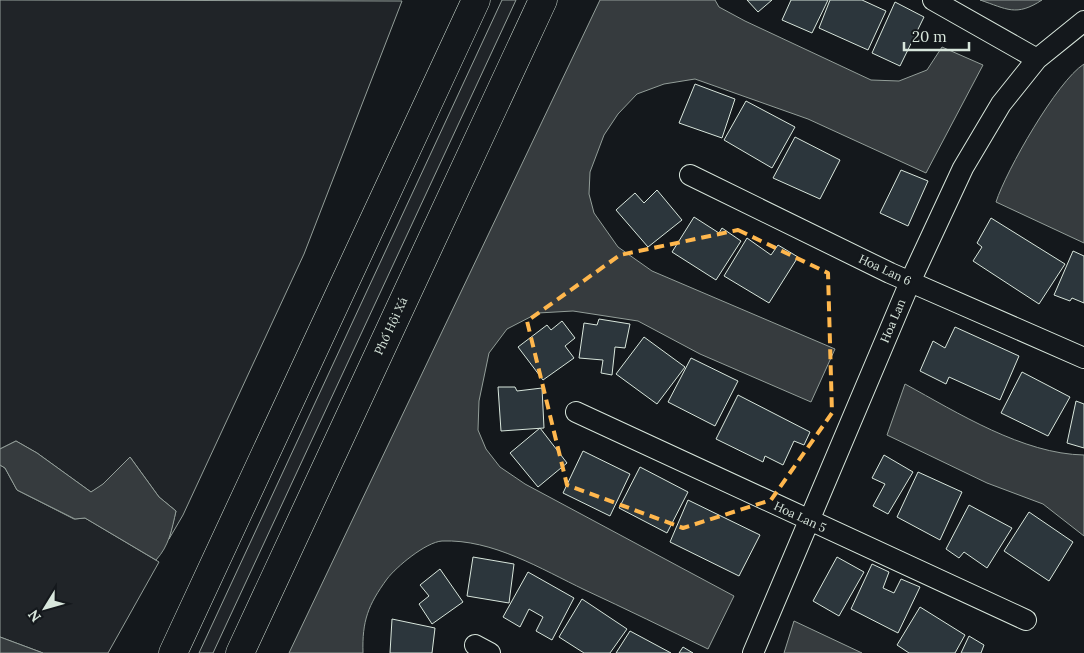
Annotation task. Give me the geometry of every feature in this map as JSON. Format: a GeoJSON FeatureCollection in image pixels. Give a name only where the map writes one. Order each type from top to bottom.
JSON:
{"type":"FeatureCollection","features":[{"type":"Feature","properties":{"kind":"main road"},"geometry":{"type":"LineString","coordinates":[[173,653],[476,0]]}},
{"type":"Feature","properties":{"kind":"main road","name":"Phố Hội Xá"},"geometry":{"type":"LineString","coordinates":[[240,653],[543,0]]}},
{"type":"Feature","properties":{"kind":"street"},"geometry":{"type":"LineString","coordinates":[[933,0],[1037,60]]}},
{"type":"Feature","properties":{"kind":"street","name":"Hoa Lan"},"geometry":{"type":"LineString","coordinates":[[753,653],[910,282],[963,168],[1001,104],[1037,60],[1084,21]]}},
{"type":"Feature","properties":{"kind":"street","name":"Hoa Lan 6"},"geometry":{"type":"LineString","coordinates":[[690,175],[910,282],[1084,358]]}},
{"type":"Feature","properties":{"kind":"street","name":"Hoa Lan 5"},"geometry":{"type":"LineString","coordinates":[[576,412],[808,521],[1026,620]]}},
{"type":"Feature","properties":{"kind":"highlighted area"},"geometry":{"type":"Polygon","coordinates":[[[738,230],[828,273],[832,413],[771,500],[683,528],[567,485],[527,321],[620,255],[738,230]]]}},
{"type":"Feature","properties":{"kind":"shaded area"},"geometry":{"type":"Polygon","coordinates":[[[0,0],[402,1],[304,254],[183,515],[169,539],[176,511],[159,497],[130,457],[103,485],[91,492],[37,453],[16,441],[0,449],[0,0]]]}},
{"type":"Feature","properties":{"kind":"shaded area"},"geometry":{"type":"Polygon","coordinates":[[[502,0],[516,0],[213,653],[199,653],[502,0]]]}},
{"type":"Feature","properties":{"kind":"shaded area"},"geometry":{"type":"Polygon","coordinates":[[[600,0],[715,0],[719,7],[745,21],[871,80],[899,81],[927,70],[942,47],[983,65],[926,173],[808,119],[695,79],[664,84],[637,94],[618,114],[604,135],[590,172],[589,194],[594,213],[618,247],[652,271],[835,349],[811,402],[700,354],[638,321],[573,311],[538,313],[507,329],[489,353],[479,401],[478,430],[486,449],[500,467],[525,484],[734,596],[708,649],[516,557],[480,545],[442,541],[435,542],[420,550],[397,568],[387,579],[375,597],[365,622],[363,653],[289,653],[600,0]]]}},
{"type":"Feature","properties":{"kind":"shaded area"},"geometry":{"type":"Polygon","coordinates":[[[980,0],[1042,0],[1025,8],[1011,10],[980,0]]]}},
{"type":"Feature","properties":{"kind":"shaded area"},"geometry":{"type":"Polygon","coordinates":[[[1084,64],[1084,243],[996,202],[1021,149],[1047,107],[1060,88],[1084,64]]]}},
{"type":"Feature","properties":{"kind":"shaded area"},"geometry":{"type":"Polygon","coordinates":[[[905,384],[969,419],[1015,440],[1061,453],[1084,455],[1084,536],[1043,504],[987,483],[887,435],[905,384]]]}},
{"type":"Feature","properties":{"kind":"shaded area"},"geometry":{"type":"Polygon","coordinates":[[[16,441],[37,453],[91,492],[103,484],[130,457],[159,497],[176,511],[169,537],[164,549],[156,560],[85,518],[75,519],[17,490],[5,468],[0,465],[0,449],[16,441]]]}},
{"type":"Feature","properties":{"kind":"shaded area"},"geometry":{"type":"Polygon","coordinates":[[[0,465],[5,468],[17,490],[74,519],[85,518],[159,562],[108,653],[43,653],[0,637],[0,465]]]}},
{"type":"Feature","properties":{"kind":"shaded area"},"geometry":{"type":"Polygon","coordinates":[[[794,621],[862,653],[784,653],[794,621]]]}},
{"type":"Feature","properties":{"kind":"shaded area"},"geometry":{"type":"Polygon","coordinates":[[[0,637],[43,653],[0,653],[0,637]]]}},
{"type":"Feature","properties":{"kind":"building"},"geometry":{"type":"Polygon","coordinates":[[[747,0],[772,0],[758,12],[747,0]]]}},
{"type":"Feature","properties":{"kind":"building"},"geometry":{"type":"Polygon","coordinates":[[[791,0],[828,0],[812,33],[782,20],[791,0]]]}},
{"type":"Feature","properties":{"kind":"building"},"geometry":{"type":"Polygon","coordinates":[[[830,0],[862,0],[886,11],[868,50],[819,28],[830,0]]]}},
{"type":"Feature","properties":{"kind":"building"},"geometry":{"type":"Polygon","coordinates":[[[895,2],[924,17],[900,66],[872,53],[895,2]]]}},
{"type":"Feature","properties":{"kind":"building"},"geometry":{"type":"Polygon","coordinates":[[[695,84],[735,99],[722,138],[679,123],[695,84]]]}},
{"type":"Feature","properties":{"kind":"building"},"geometry":{"type":"Polygon","coordinates":[[[746,101],[795,127],[772,168],[724,140],[746,101]]]}},
{"type":"Feature","properties":{"kind":"building"},"geometry":{"type":"Polygon","coordinates":[[[795,137],[840,160],[820,199],[773,178],[795,137]]]}},
{"type":"Feature","properties":{"kind":"building"},"geometry":{"type":"Polygon","coordinates":[[[901,170],[928,181],[908,226],[880,213],[901,170]]]}},
{"type":"Feature","properties":{"kind":"building"},"geometry":{"type":"Polygon","coordinates":[[[657,190],[682,220],[648,247],[616,210],[635,193],[644,203],[657,190]]]}},
{"type":"Feature","properties":{"kind":"building"},"geometry":{"type":"Polygon","coordinates":[[[694,217],[719,233],[722,228],[741,241],[716,280],[672,252],[694,217]]]}},
{"type":"Feature","properties":{"kind":"building"},"geometry":{"type":"Polygon","coordinates":[[[991,218],[1065,264],[1039,304],[973,261],[982,247],[977,243],[991,218]]]}},
{"type":"Feature","properties":{"kind":"building"},"geometry":{"type":"Polygon","coordinates":[[[747,238],[771,255],[778,245],[798,257],[769,303],[724,276],[747,238]]]}},
{"type":"Feature","properties":{"kind":"building"},"geometry":{"type":"Polygon","coordinates":[[[1073,251],[1084,256],[1084,303],[1072,298],[1070,301],[1054,295],[1073,251]]]}},
{"type":"Feature","properties":{"kind":"building"},"geometry":{"type":"Polygon","coordinates":[[[599,319],[630,324],[625,348],[615,347],[612,375],[601,373],[603,360],[579,358],[584,323],[597,325],[599,319]]]}},
{"type":"Feature","properties":{"kind":"building"},"geometry":{"type":"Polygon","coordinates":[[[562,321],[575,338],[565,346],[574,358],[543,380],[518,347],[547,325],[551,330],[562,321]]]}},
{"type":"Feature","properties":{"kind":"building"},"geometry":{"type":"Polygon","coordinates":[[[955,327],[1019,356],[1000,400],[949,377],[946,384],[920,371],[933,341],[945,348],[955,327]]]}},
{"type":"Feature","properties":{"kind":"building"},"geometry":{"type":"Polygon","coordinates":[[[644,337],[685,367],[657,404],[616,374],[644,337]]]}},
{"type":"Feature","properties":{"kind":"building"},"geometry":{"type":"Polygon","coordinates":[[[691,358],[738,381],[715,426],[668,402],[691,358]]]}},
{"type":"Feature","properties":{"kind":"building"},"geometry":{"type":"Polygon","coordinates":[[[1022,372],[1070,397],[1048,436],[1001,413],[1022,372]]]}},
{"type":"Feature","properties":{"kind":"building"},"geometry":{"type":"Polygon","coordinates":[[[498,387],[515,387],[517,391],[542,388],[544,428],[501,431],[498,387]]]}},
{"type":"Feature","properties":{"kind":"building"},"geometry":{"type":"Polygon","coordinates":[[[738,395],[810,432],[804,445],[794,441],[783,465],[765,456],[763,462],[716,439],[738,395]]]}},
{"type":"Feature","properties":{"kind":"building"},"geometry":{"type":"Polygon","coordinates":[[[1076,401],[1084,404],[1084,448],[1067,443],[1076,401]]]}},
{"type":"Feature","properties":{"kind":"building"},"geometry":{"type":"Polygon","coordinates":[[[540,428],[567,463],[538,487],[510,453],[540,428]]]}},
{"type":"Feature","properties":{"kind":"building"},"geometry":{"type":"Polygon","coordinates":[[[583,451],[630,474],[610,516],[563,493],[583,451]]]}},
{"type":"Feature","properties":{"kind":"building"},"geometry":{"type":"Polygon","coordinates":[[[884,455],[913,472],[888,514],[873,506],[885,484],[872,478],[884,455]]]}},
{"type":"Feature","properties":{"kind":"building"},"geometry":{"type":"Polygon","coordinates":[[[640,467],[688,492],[667,533],[619,508],[640,467]]]}},
{"type":"Feature","properties":{"kind":"building"},"geometry":{"type":"Polygon","coordinates":[[[918,472],[962,492],[940,540],[897,517],[918,472]]]}},
{"type":"Feature","properties":{"kind":"building"},"geometry":{"type":"Polygon","coordinates":[[[688,500],[760,535],[739,576],[670,542],[688,500]]]}},
{"type":"Feature","properties":{"kind":"building"},"geometry":{"type":"Polygon","coordinates":[[[969,505],[1012,528],[987,568],[964,552],[959,558],[946,549],[969,505]]]}},
{"type":"Feature","properties":{"kind":"building"},"geometry":{"type":"Polygon","coordinates":[[[1029,512],[1073,542],[1049,581],[1004,551],[1029,512]]]}},
{"type":"Feature","properties":{"kind":"building"},"geometry":{"type":"Polygon","coordinates":[[[473,557],[514,564],[509,603],[467,596],[473,557]]]}},
{"type":"Feature","properties":{"kind":"building"},"geometry":{"type":"Polygon","coordinates":[[[837,557],[864,572],[839,616],[813,601],[837,557]]]}},
{"type":"Feature","properties":{"kind":"building"},"geometry":{"type":"Polygon","coordinates":[[[872,564],[889,572],[883,588],[894,593],[901,579],[920,587],[898,633],[851,609],[872,564]]]}},
{"type":"Feature","properties":{"kind":"building"},"geometry":{"type":"Polygon","coordinates":[[[440,569],[463,602],[432,624],[419,604],[429,596],[420,585],[440,569]]]}},
{"type":"Feature","properties":{"kind":"building"},"geometry":{"type":"Polygon","coordinates":[[[528,572],[574,598],[552,640],[536,631],[543,617],[529,609],[520,627],[503,617],[528,572]]]}},
{"type":"Feature","properties":{"kind":"building"},"geometry":{"type":"Polygon","coordinates":[[[582,599],[627,629],[610,653],[584,653],[559,637],[582,599]]]}},
{"type":"Feature","properties":{"kind":"building"},"geometry":{"type":"Polygon","coordinates":[[[920,607],[965,635],[955,653],[909,653],[897,645],[920,607]]]}},
{"type":"Feature","properties":{"kind":"building"},"geometry":{"type":"Polygon","coordinates":[[[392,619],[435,628],[432,653],[390,653],[392,619]]]}},
{"type":"Feature","properties":{"kind":"building"},"geometry":{"type":"Polygon","coordinates":[[[630,631],[671,653],[616,653],[630,631]]]}},
{"type":"Feature","properties":{"kind":"building"},"geometry":{"type":"Polygon","coordinates":[[[969,636],[984,645],[981,653],[961,653],[969,636]]]}},
{"type":"Feature","properties":{"kind":"building"},"geometry":{"type":"Polygon","coordinates":[[[683,647],[693,653],[679,653],[683,647]]]}}]}
